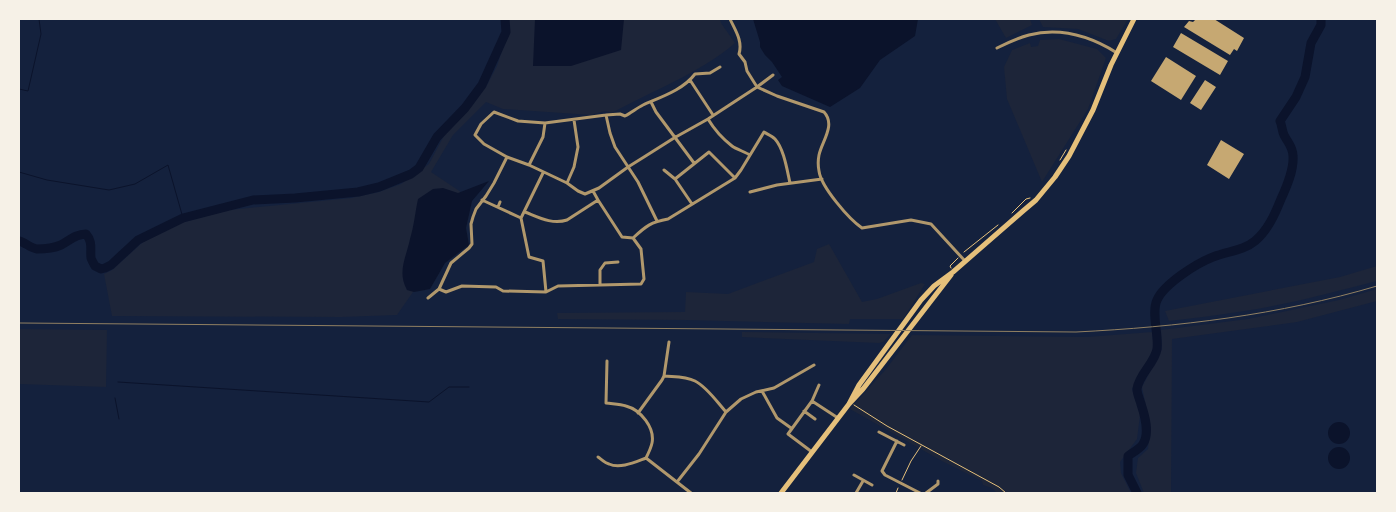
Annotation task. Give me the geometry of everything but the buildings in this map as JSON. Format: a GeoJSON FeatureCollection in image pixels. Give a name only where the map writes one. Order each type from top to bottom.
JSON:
{"type":"FeatureCollection","features":[{"type":"Feature","properties":{"kind":"main road"},"geometry":{"type":"LineString","coordinates":[[781,493],[954,272],[1036,200],[1055,177],[1069,156],[1093,110],[1117,53],[1134,19]]}},
{"type":"Feature","properties":{"kind":"main road"},"geometry":{"type":"LineString","coordinates":[[851,405],[859,385],[908,319],[934,286],[954,272]]}},
{"type":"Feature","properties":{"kind":"street"},"geometry":{"type":"LineString","coordinates":[[730,19],[742,47],[739,54],[745,62],[747,72],[757,87],[824,112],[828,117],[830,124],[819,156],[819,172],[838,205],[852,221],[862,228],[911,220],[931,224],[965,261]]}},
{"type":"Feature","properties":{"kind":"street"},"geometry":{"type":"LineString","coordinates":[[997,48],[1027,35],[1059,32],[1078,35],[1101,43],[1117,53]]}},
{"type":"Feature","properties":{"kind":"street"},"geometry":{"type":"LineString","coordinates":[[720,68],[710,73],[695,74],[690,80],[664,97],[625,116],[620,114],[606,115],[545,123],[518,121],[494,112],[486,117],[475,135],[484,144],[507,157],[567,183],[578,192],[585,194],[599,188],[628,167],[708,119],[773,75]]}},
{"type":"Feature","properties":{"kind":"street"},"geometry":{"type":"LineString","coordinates":[[690,80],[713,115]]}},
{"type":"Feature","properties":{"kind":"street"},"geometry":{"type":"LineString","coordinates":[[652,102],[656,112],[694,163]]}},
{"type":"Feature","properties":{"kind":"street"},"geometry":{"type":"LineString","coordinates":[[606,115],[615,148],[638,182],[657,221]]}},
{"type":"Feature","properties":{"kind":"street"},"geometry":{"type":"LineString","coordinates":[[708,119],[734,148],[741,149],[750,155]]}},
{"type":"Feature","properties":{"kind":"street"},"geometry":{"type":"LineString","coordinates":[[567,183],[574,167],[578,147],[574,120]]}},
{"type":"Feature","properties":{"kind":"street"},"geometry":{"type":"LineString","coordinates":[[528,165],[543,137],[545,123]]}},
{"type":"Feature","properties":{"kind":"street"},"geometry":{"type":"LineString","coordinates":[[593,191],[622,237],[632,238],[648,225],[668,219],[735,178],[764,132],[775,139],[784,156],[790,183]]}},
{"type":"Feature","properties":{"kind":"street"},"geometry":{"type":"LineString","coordinates":[[675,179],[709,152],[735,178]]}},
{"type":"Feature","properties":{"kind":"street"},"geometry":{"type":"LineString","coordinates":[[428,298],[439,289],[450,263],[470,248],[472,244],[472,217],[494,184],[507,157]]}},
{"type":"Feature","properties":{"kind":"street"},"geometry":{"type":"LineString","coordinates":[[664,170],[675,179],[692,204]]}},
{"type":"Feature","properties":{"kind":"street"},"geometry":{"type":"LineString","coordinates":[[543,173],[521,218],[529,257],[543,260],[546,292]]}},
{"type":"Feature","properties":{"kind":"street"},"geometry":{"type":"LineString","coordinates":[[750,192],[790,183],[822,179]]}},
{"type":"Feature","properties":{"kind":"street"},"geometry":{"type":"LineString","coordinates":[[482,200],[521,218]]}},
{"type":"Feature","properties":{"kind":"street"},"geometry":{"type":"LineString","coordinates":[[524,212],[550,222],[562,222],[572,218],[598,200]]}},
{"type":"Feature","properties":{"kind":"street"},"geometry":{"type":"LineString","coordinates":[[498,208],[500,202]]}},
{"type":"Feature","properties":{"kind":"street"},"geometry":{"type":"LineString","coordinates":[[439,289],[446,292],[462,286],[483,286],[496,287],[503,292],[546,292],[558,286],[641,284],[644,279],[640,249],[632,238]]}},
{"type":"Feature","properties":{"kind":"street"},"geometry":{"type":"LineString","coordinates":[[600,285],[600,270],[605,263],[618,262]]}},
{"type":"Feature","properties":{"kind":"street"},"geometry":{"type":"LineString","coordinates":[[638,413],[664,376],[669,342]]}},
{"type":"Feature","properties":{"kind":"street"},"geometry":{"type":"LineString","coordinates":[[598,457],[608,464],[618,466],[633,463],[646,458],[652,442],[652,433],[647,421],[638,413],[626,405],[606,403],[606,361]]}},
{"type":"Feature","properties":{"kind":"street"},"geometry":{"type":"LineString","coordinates":[[677,482],[699,454],[726,412],[747,395],[774,388],[814,365]]}},
{"type":"Feature","properties":{"kind":"street"},"geometry":{"type":"LineString","coordinates":[[664,376],[680,377],[695,381],[726,412]]}},
{"type":"Feature","properties":{"kind":"street"},"geometry":{"type":"LineString","coordinates":[[813,453],[788,434],[812,401],[819,385]]}},
{"type":"Feature","properties":{"kind":"street"},"geometry":{"type":"LineString","coordinates":[[762,391],[777,418],[791,428]]}},
{"type":"Feature","properties":{"kind":"street"},"geometry":{"type":"LineString","coordinates":[[812,401],[838,418]]}},
{"type":"Feature","properties":{"kind":"street"},"geometry":{"type":"LineString","coordinates":[[804,412],[815,419]]}},
{"type":"Feature","properties":{"kind":"street"},"geometry":{"type":"LineString","coordinates":[[879,432],[904,445]]}},
{"type":"Feature","properties":{"kind":"street"},"geometry":{"type":"LineString","coordinates":[[897,441],[882,471],[885,475],[920,493]]}},
{"type":"Feature","properties":{"kind":"street"},"geometry":{"type":"LineString","coordinates":[[646,458],[691,493]]}},
{"type":"Feature","properties":{"kind":"street"},"geometry":{"type":"LineString","coordinates":[[854,475],[872,485]]}},
{"type":"Feature","properties":{"kind":"street"},"geometry":{"type":"LineString","coordinates":[[856,493],[863,480]]}},
{"type":"Feature","properties":{"kind":"street"},"geometry":{"type":"LineString","coordinates":[[926,493],[938,484],[938,481]]}},
{"type":"Feature","properties":{"kind":"path"},"geometry":{"type":"LineString","coordinates":[[1058,162],[1067,148]]}},
{"type":"Feature","properties":{"kind":"path"},"geometry":{"type":"LineString","coordinates":[[1008,217],[1026,199],[1033,196]]}},
{"type":"Feature","properties":{"kind":"path"},"geometry":{"type":"LineString","coordinates":[[954,272],[950,266],[1003,221]]}},
{"type":"Feature","properties":{"kind":"path"},"geometry":{"type":"LineString","coordinates":[[851,405],[999,487],[1006,493]]}},
{"type":"Feature","properties":{"kind":"path"},"geometry":{"type":"LineString","coordinates":[[896,493],[911,461],[922,446]]}},
{"type":"Feature","properties":{"kind":"shaded area"},"geometry":{"type":"Polygon","coordinates":[[[508,19],[720,19],[735,43],[691,73],[612,113],[605,111],[591,115],[503,109],[486,102],[453,135],[431,172],[472,201],[466,228],[469,245],[445,263],[430,289],[413,292],[397,315],[341,317],[112,316],[104,274],[112,270],[143,242],[177,224],[229,210],[351,198],[379,192],[401,184],[429,164],[447,130],[486,87],[497,66],[506,38],[508,19]]]}},
{"type":"Feature","properties":{"kind":"shaded area"},"geometry":{"type":"Polygon","coordinates":[[[535,19],[624,19],[621,50],[571,66],[533,66],[535,19]]]}},
{"type":"Feature","properties":{"kind":"shaded area"},"geometry":{"type":"Polygon","coordinates":[[[753,19],[918,19],[915,36],[880,60],[860,88],[830,107],[782,86],[778,80],[782,77],[760,47],[753,19]]]}},
{"type":"Feature","properties":{"kind":"shaded area"},"geometry":{"type":"Polygon","coordinates":[[[995,19],[1030,19],[1032,25],[1006,38],[995,19]]]}},
{"type":"Feature","properties":{"kind":"shaded area"},"geometry":{"type":"Polygon","coordinates":[[[1039,19],[1128,19],[1116,39],[1109,41],[1078,29],[1043,27],[1039,19]]]}},
{"type":"Feature","properties":{"kind":"shaded area"},"geometry":{"type":"Polygon","coordinates":[[[1059,39],[1097,49],[1106,58],[1088,109],[1042,182],[1007,99],[1004,67],[1012,50],[1030,43],[1031,47],[1038,46],[1040,40],[1059,39]]]}},
{"type":"Feature","properties":{"kind":"shaded area"},"geometry":{"type":"Polygon","coordinates":[[[489,181],[472,201],[466,228],[469,245],[445,263],[430,289],[414,292],[407,290],[402,271],[413,229],[418,199],[433,189],[443,188],[458,193],[489,181]]]}},
{"type":"Feature","properties":{"kind":"shaded area"},"geometry":{"type":"Polygon","coordinates":[[[829,244],[862,302],[877,299],[921,283],[925,284],[903,319],[850,319],[849,324],[558,319],[557,313],[685,312],[686,292],[728,294],[814,262],[817,249],[829,244]]]}},
{"type":"Feature","properties":{"kind":"shaded area"},"geometry":{"type":"Polygon","coordinates":[[[1377,266],[1377,281],[1279,305],[1169,321],[1165,311],[1340,277],[1377,266]]]}},
{"type":"Feature","properties":{"kind":"shaded area"},"geometry":{"type":"Polygon","coordinates":[[[1377,289],[1377,301],[1297,322],[1172,339],[1171,493],[1144,493],[1136,473],[1138,458],[1148,449],[1150,426],[1142,387],[1162,349],[1161,330],[1248,319],[1339,300],[1377,289]]]}},
{"type":"Feature","properties":{"kind":"shaded area"},"geometry":{"type":"Polygon","coordinates":[[[19,329],[107,330],[106,387],[19,384],[19,329]]]}},
{"type":"Feature","properties":{"kind":"shaded area"},"geometry":{"type":"Polygon","coordinates":[[[742,332],[891,334],[883,342],[879,343],[742,337],[742,332]]]}},
{"type":"Feature","properties":{"kind":"shaded area"},"geometry":{"type":"Polygon","coordinates":[[[1152,332],[1154,348],[1132,389],[1140,415],[1137,439],[1120,462],[1121,473],[1131,493],[997,493],[992,488],[983,485],[982,481],[942,461],[850,409],[886,369],[912,335],[1087,337],[1152,332]]]}},
{"type":"Feature","properties":{"kind":"shaded area"},"geometry":{"type":"Polygon","coordinates":[[[1339,422],[1347,425],[1350,433],[1347,441],[1339,444],[1331,441],[1328,433],[1331,425],[1339,422]]]}},
{"type":"Feature","properties":{"kind":"shaded area"},"geometry":{"type":"Polygon","coordinates":[[[1339,447],[1347,450],[1350,458],[1347,466],[1339,469],[1331,466],[1328,458],[1331,450],[1339,447]]]}},
{"type":"Feature","properties":{"kind":"waterway"},"geometry":{"type":"LineString","coordinates":[[19,89],[28,91],[41,34],[39,19]]}},
{"type":"Feature","properties":{"kind":"waterway"},"geometry":{"type":"LineString","coordinates":[[19,241],[37,249],[46,249],[61,245],[76,236],[86,234],[90,243],[91,259],[95,266],[101,269],[111,265],[138,240],[183,218],[253,200],[358,192],[379,187],[411,174],[419,168],[437,137],[465,108],[482,85],[506,32],[505,19]]}},
{"type":"Feature","properties":{"kind":"waterway"},"geometry":{"type":"LineString","coordinates":[[1137,493],[1128,475],[1128,456],[1142,446],[1146,435],[1145,419],[1137,389],[1141,378],[1156,354],[1155,305],[1166,287],[1182,275],[1213,257],[1250,244],[1260,237],[1271,222],[1288,183],[1293,161],[1293,153],[1283,133],[1280,121],[1296,97],[1305,77],[1311,43],[1321,25],[1321,19]]}},
{"type":"Feature","properties":{"kind":"waterway"},"geometry":{"type":"LineString","coordinates":[[19,172],[47,180],[109,190],[135,184],[168,165],[183,218]]}},
{"type":"Feature","properties":{"kind":"waterway"},"geometry":{"type":"LineString","coordinates":[[118,382],[429,402],[449,387],[469,387]]}},
{"type":"Feature","properties":{"kind":"waterway"},"geometry":{"type":"LineString","coordinates":[[115,398],[119,419]]}},
{"type":"Feature","properties":{"kind":"railway"},"geometry":{"type":"LineString","coordinates":[[19,323],[1076,332],[1152,327],[1228,318],[1303,305],[1377,286]]}}]}
